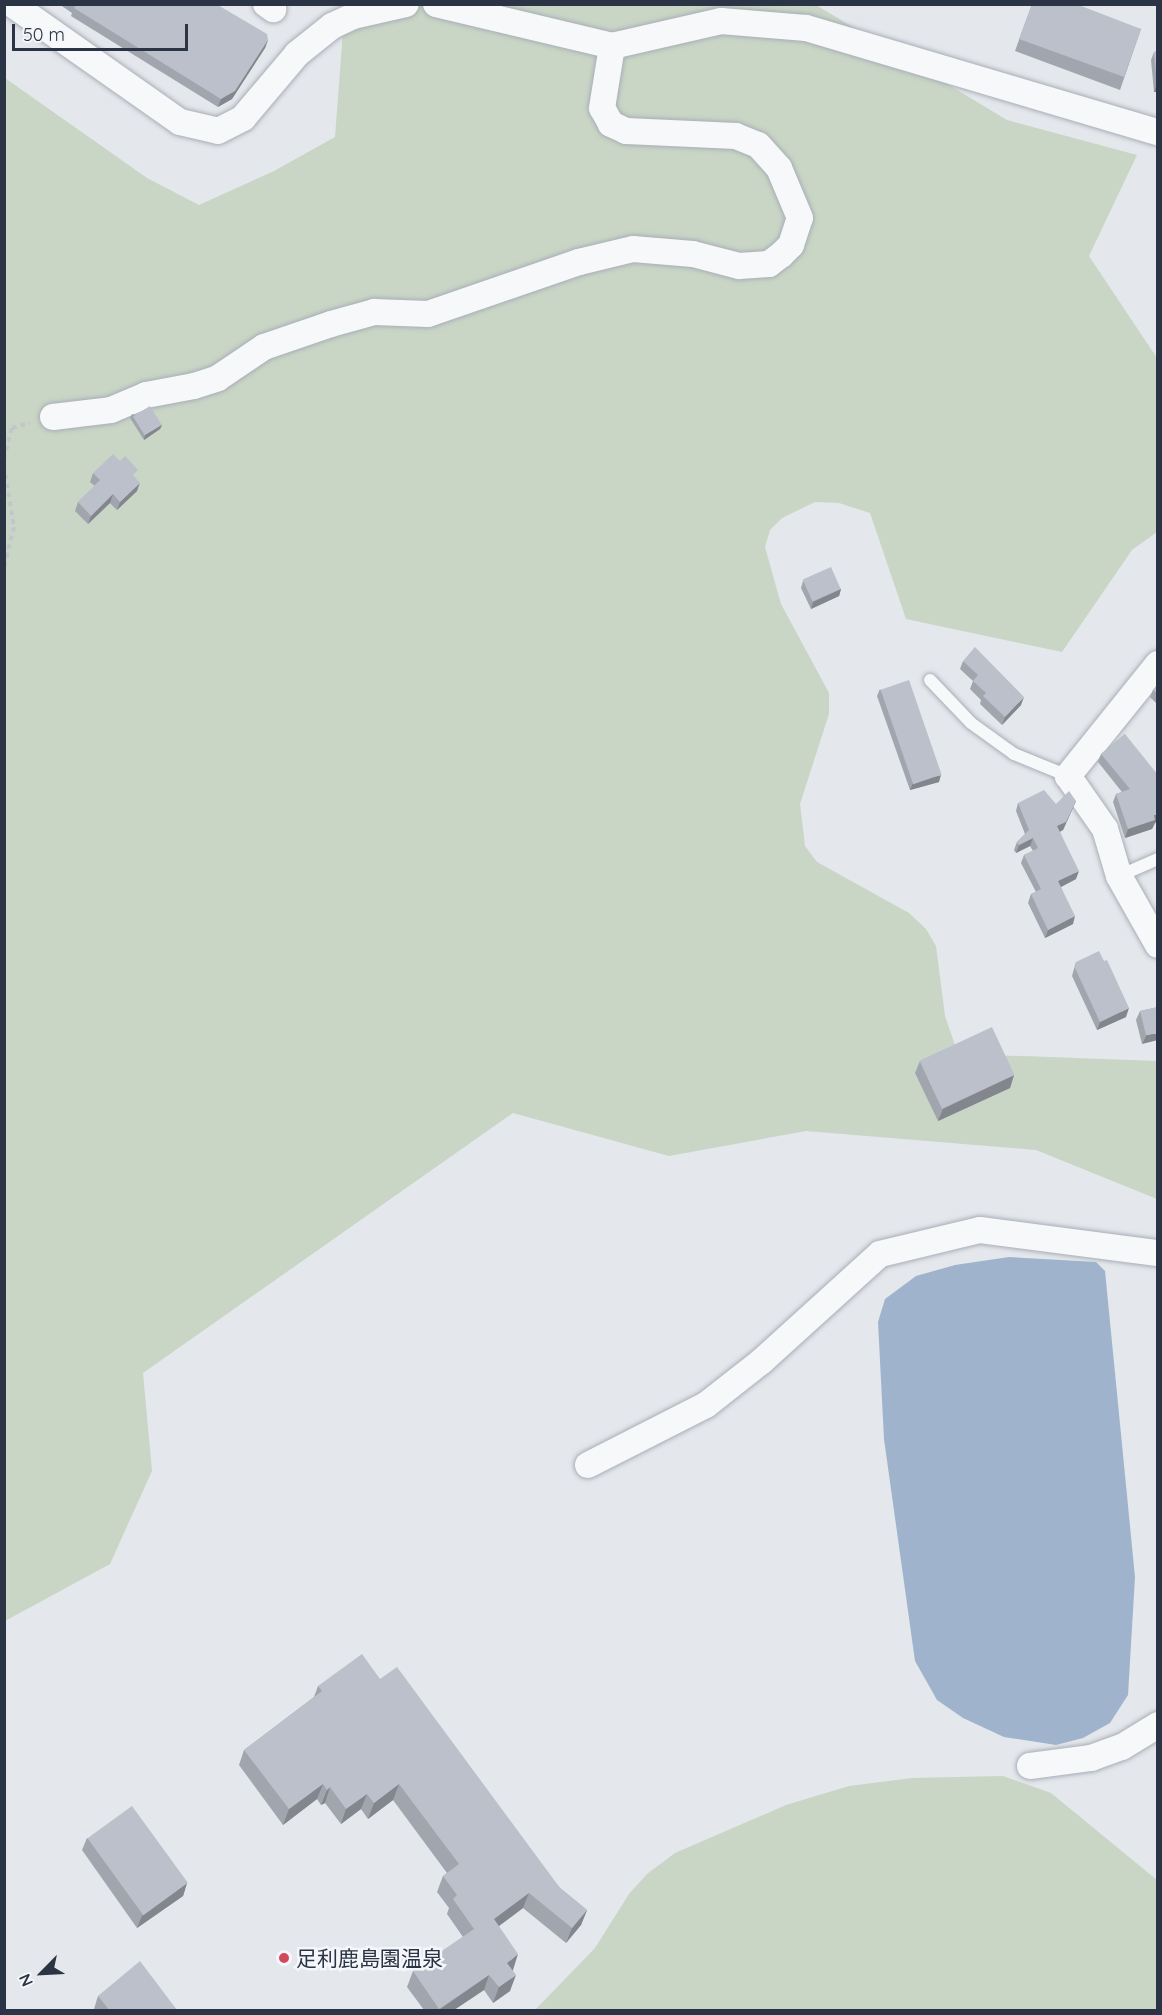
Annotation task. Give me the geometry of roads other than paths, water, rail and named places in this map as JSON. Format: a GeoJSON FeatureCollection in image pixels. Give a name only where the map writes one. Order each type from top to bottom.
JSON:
{"type":"FeatureCollection","features":[{"type":"Feature","properties":{"kind":"street"},"geometry":{"type":"LineString","coordinates":[[12,4],[180,122],[218,131],[243,118],[297,54],[332,26],[353,16],[406,4]]}},
{"type":"Feature","properties":{"kind":"street"},"geometry":{"type":"LineString","coordinates":[[436,4],[612,46],[721,21],[806,28],[1158,132]]}},
{"type":"Feature","properties":{"kind":"street"},"geometry":{"type":"LineString","coordinates":[[53,417],[111,410],[146,395],[194,386],[218,378],[264,347],[331,324],[374,312],[428,314],[579,262],[633,249],[693,254],[740,266],[769,264],[781,255],[791,245],[800,218],[779,168],[758,145],[736,136],[626,131],[611,124],[602,108],[612,46]]}},
{"type":"Feature","properties":{"kind":"street"},"geometry":{"type":"LineString","coordinates":[[1158,664],[1068,776],[1105,829],[1119,876],[1158,945]]}},
{"type":"Feature","properties":{"kind":"street"},"geometry":{"type":"LineString","coordinates":[[588,1465],[706,1405],[762,1361],[880,1254],[980,1230],[1158,1253]]}},
{"type":"Feature","properties":{"kind":"street"},"geometry":{"type":"LineString","coordinates":[[1030,1766],[1091,1758],[1122,1747],[1158,1725]]}},
{"type":"Feature","properties":{"kind":"lane"},"geometry":{"type":"LineString","coordinates":[[930,680],[971,723],[1014,754],[1068,776]]}},
{"type":"Feature","properties":{"kind":"lane"},"geometry":{"type":"LineString","coordinates":[[1119,876],[1158,859]]}},
{"type":"Feature","properties":{"kind":"water"},"geometry":{"type":"Polygon","coordinates":[[[1009,1257],[1096,1262],[1105,1271],[1135,1577],[1128,1695],[1110,1723],[1083,1738],[1056,1745],[1004,1737],[963,1718],[937,1700],[915,1661],[884,1439],[878,1322],[885,1299],[916,1276],[955,1265],[1009,1257]]]}},
{"type":"Feature","properties":{"kind":"place","name":"足利鹿島園温泉"},"geometry":{"type":"Point","coordinates":[284,1958]}}]}
